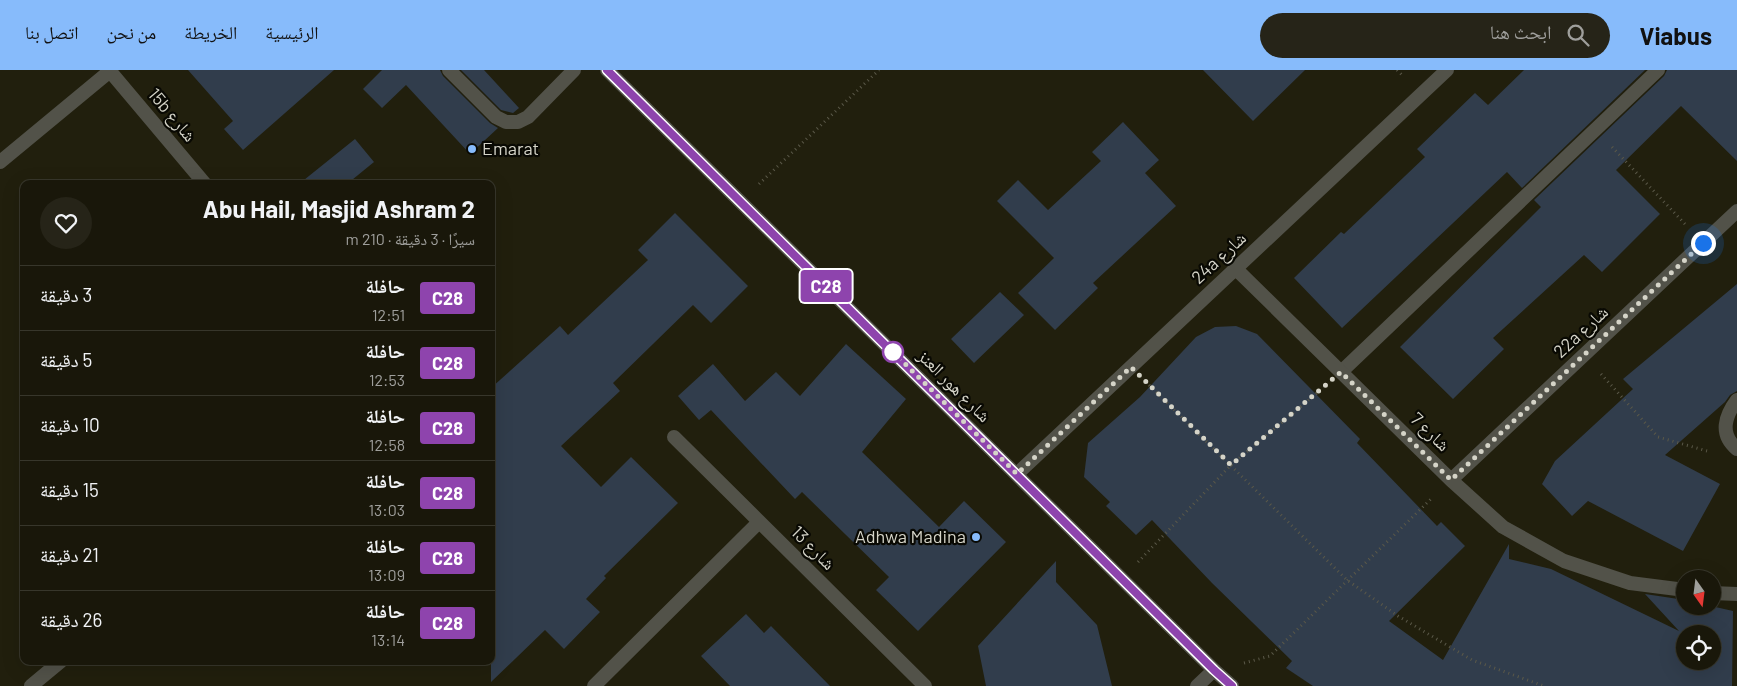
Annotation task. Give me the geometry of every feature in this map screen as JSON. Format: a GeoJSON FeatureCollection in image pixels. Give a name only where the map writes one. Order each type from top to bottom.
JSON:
{"type":"FeatureCollection","features":[{"type":"Feature","properties":{"kind":"street"},"geometry":{"type":"LineString","coordinates":[[449,70],[496,117],[506,122],[518,122],[528,117],[574,70]]}},
{"type":"Feature","properties":{"kind":"street","name":"شارع هور العنز"},"geometry":{"type":"LineString","coordinates":[[607,70],[1232,686]]}},
{"type":"Feature","properties":{"kind":"street","name":"24a شارع"},"geometry":{"type":"LineString","coordinates":[[1017,474],[1447,70]]}},
{"type":"Feature","properties":{"kind":"street"},"geometry":{"type":"LineString","coordinates":[[1341,372],[1658,70]]}},
{"type":"Feature","properties":{"kind":"street"},"geometry":{"type":"LineString","coordinates":[[0,162],[110,71]]}},
{"type":"Feature","properties":{"kind":"street","name":"15b شارع"},"geometry":{"type":"LineString","coordinates":[[110,71],[202,180]]}},
{"type":"Feature","properties":{"kind":"street","name":"22a شارع"},"geometry":{"type":"LineString","coordinates":[[1451,480],[1737,211]]}},
{"type":"Feature","properties":{"kind":"street","name":"شارع 7"},"geometry":{"type":"LineString","coordinates":[[1235,268],[1451,480],[1503,527],[1564,561],[1630,583],[1676,589]]}},
{"type":"Feature","properties":{"kind":"street"},"geometry":{"type":"LineString","coordinates":[[1734,447],[1725,430],[1727,414],[1737,400]]}},
{"type":"Feature","properties":{"kind":"street","name":"شارع 13"},"geometry":{"type":"LineString","coordinates":[[674,437],[925,686]]}},
{"type":"Feature","properties":{"kind":"street"},"geometry":{"type":"LineString","coordinates":[[594,686],[760,522]]}},
{"type":"Feature","properties":{"kind":"street"},"geometry":{"type":"LineString","coordinates":[[1721,593],[1737,594]]}},
{"type":"Feature","properties":{"kind":"street"},"geometry":{"type":"LineString","coordinates":[[31,686],[56,665]]}},
{"type":"Feature","properties":{"kind":"street"},"geometry":{"type":"LineString","coordinates":[[1197,686],[1214,670]]}},
{"type":"Feature","properties":{"kind":"path"},"geometry":{"type":"LineString","coordinates":[[740,201],[879,70]]}},
{"type":"Feature","properties":{"kind":"path"},"geometry":{"type":"LineString","coordinates":[[1596,129],[1703,243]]}},
{"type":"Feature","properties":{"kind":"path"},"geometry":{"type":"LineString","coordinates":[[1584,355],[1658,437],[1706,452],[1734,447]]}},
{"type":"Feature","properties":{"kind":"path"},"geometry":{"type":"LineString","coordinates":[[1131,367],[1347,580],[1398,616],[1472,660],[1544,686]]}},
{"type":"Feature","properties":{"kind":"path"},"geometry":{"type":"LineString","coordinates":[[1122,578],[1231,465],[1341,372]]}},
{"type":"Feature","properties":{"kind":"path"},"geometry":{"type":"LineString","coordinates":[[1214,670],[1270,656],[1451,480]]}},
{"type":"Feature","properties":{"kind":"building"},"geometry":{"type":"Polygon","coordinates":[[[188,70],[334,70],[243,150],[224,129],[233,121],[188,70]]]}},
{"type":"Feature","properties":{"kind":"building"},"geometry":{"type":"Polygon","coordinates":[[[382,70],[440,70],[443,76],[490,123],[498,128],[470,154],[406,85],[382,108],[363,89],[382,70]]]}},
{"type":"Feature","properties":{"kind":"building"},"geometry":{"type":"Polygon","coordinates":[[[461,70],[484,70],[519,108],[513,113],[501,110],[461,70]]]}},
{"type":"Feature","properties":{"kind":"building"},"geometry":{"type":"Polygon","coordinates":[[[1203,70],[1305,70],[1253,121],[1203,70]]]}},
{"type":"Feature","properties":{"kind":"building"},"geometry":{"type":"Polygon","coordinates":[[[1524,70],[1645,70],[1522,188],[1507,172],[1342,328],[1294,278],[1341,232],[1344,234],[1425,157],[1417,149],[1475,93],[1488,105],[1524,70]]]}},
{"type":"Feature","properties":{"kind":"building"},"geometry":{"type":"Polygon","coordinates":[[[1667,70],[1737,70],[1737,161],[1681,106],[1616,170],[1660,214],[1602,272],[1584,255],[1493,338],[1504,349],[1453,399],[1400,347],[1541,207],[1534,200],[1664,76],[1667,70]]]}},
{"type":"Feature","properties":{"kind":"building"},"geometry":{"type":"Polygon","coordinates":[[[1123,122],[1159,160],[1145,173],[1176,206],[1093,283],[1098,288],[1055,330],[1018,293],[1054,258],[997,201],[1018,180],[1048,210],[1101,161],[1092,152],[1123,122]]]}},
{"type":"Feature","properties":{"kind":"building"},"geometry":{"type":"Polygon","coordinates":[[[355,139],[374,162],[352,180],[304,180],[355,139]]]}},
{"type":"Feature","properties":{"kind":"building"},"geometry":{"type":"Polygon","coordinates":[[[675,213],[748,286],[711,323],[693,305],[613,383],[620,391],[561,446],[601,487],[631,457],[678,503],[604,576],[606,578],[586,599],[600,612],[564,649],[545,630],[491,682],[491,665],[495,665],[495,384],[560,326],[568,335],[648,260],[638,250],[675,213]]]}},
{"type":"Feature","properties":{"kind":"building"},"geometry":{"type":"Polygon","coordinates":[[[1737,284],[1737,391],[1730,395],[1725,402],[1665,455],[1720,484],[1683,551],[1588,501],[1572,516],[1542,484],[1555,461],[1633,389],[1623,379],[1737,284]]]}},
{"type":"Feature","properties":{"kind":"building"},"geometry":{"type":"Polygon","coordinates":[[[1000,292],[1024,315],[974,363],[951,339],[1000,292]]]}},
{"type":"Feature","properties":{"kind":"building"},"geometry":{"type":"Polygon","coordinates":[[[1236,326],[1257,334],[1360,439],[1357,443],[1437,526],[1441,522],[1465,546],[1389,621],[1443,660],[1509,544],[1509,559],[1551,569],[1676,630],[1676,670],[1721,670],[1721,625],[1676,625],[1676,628],[1645,594],[1676,599],[1676,615],[1721,615],[1721,608],[1733,611],[1732,686],[1313,686],[1286,668],[1292,661],[1212,583],[1152,520],[1136,535],[1106,506],[1110,502],[1084,477],[1088,443],[1140,397],[1196,337],[1215,327],[1236,326]]]}},
{"type":"Feature","properties":{"kind":"building"},"geometry":{"type":"Polygon","coordinates":[[[846,344],[906,399],[862,452],[939,527],[964,501],[1006,542],[918,631],[876,590],[889,577],[802,492],[795,499],[711,410],[699,420],[678,396],[713,364],[745,401],[776,372],[800,396],[846,344]]]}},
{"type":"Feature","properties":{"kind":"building"},"geometry":{"type":"Polygon","coordinates":[[[1056,561],[1056,582],[1097,625],[1112,686],[986,686],[978,646],[1056,561]]]}},
{"type":"Feature","properties":{"kind":"building"},"geometry":{"type":"Polygon","coordinates":[[[746,614],[764,633],[771,626],[830,686],[730,686],[701,656],[746,614]]]}},
{"type":"Feature","properties":{"kind":"bus line","name":"C28"},"geometry":{"type":"LineString","coordinates":[[607,70],[1232,686]]}},
{"type":"Feature","properties":{"kind":"place","name":"Emarat"},"geometry":{"type":"Point","coordinates":[472,149]}},
{"type":"Feature","properties":{"kind":"place","name":"Adhwa Madina"},"geometry":{"type":"Point","coordinates":[976,537]}},
{"type":"Feature","properties":{"kind":"route"},"geometry":{"type":"LineString","coordinates":[[893,352],[1017,474],[1131,367],[1231,465],[1341,372],[1451,480],[1703,243]]}}]}
